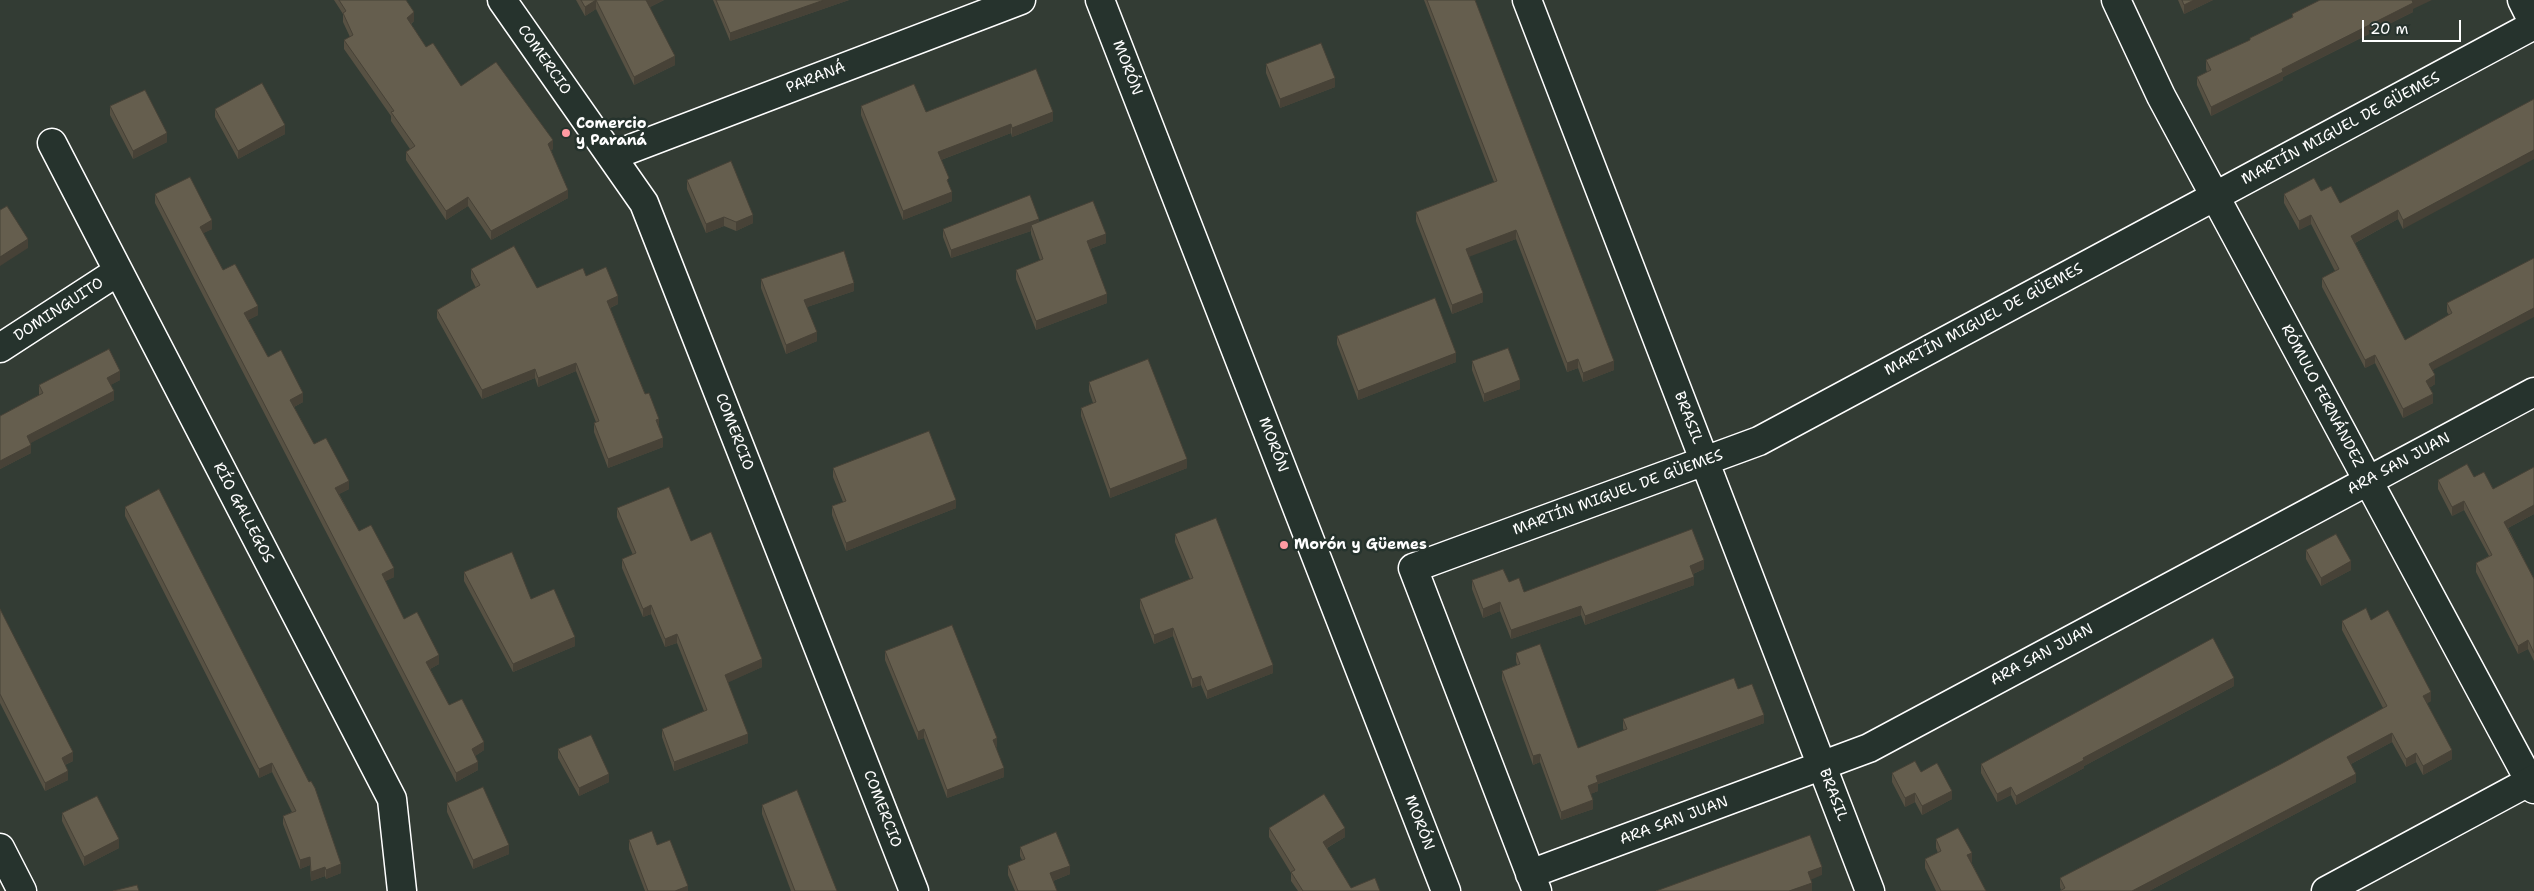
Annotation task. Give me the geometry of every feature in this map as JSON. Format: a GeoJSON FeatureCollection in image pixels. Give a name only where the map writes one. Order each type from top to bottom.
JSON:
{"type":"FeatureCollection","features":[{"type":"Feature","properties":{"kind":"street","name":"COMERCIO"},"geometry":{"type":"LineString","coordinates":[[502,0],[644,203],[914,891]]}},
{"type":"Feature","properties":{"kind":"street","name":"PARANÁ"},"geometry":{"type":"LineString","coordinates":[[612,156],[1021,0]]}},
{"type":"Feature","properties":{"kind":"street","name":"MORÓN"},"geometry":{"type":"LineString","coordinates":[[1100,0],[1446,891]]}},
{"type":"Feature","properties":{"kind":"street","name":"BRASIL"},"geometry":{"type":"LineString","coordinates":[[1527,0],[1870,891]]}},
{"type":"Feature","properties":{"kind":"street","name":"RÓMULO FERNÁNDEZ"},"geometry":{"type":"LineString","coordinates":[[2116,0],[2161,96],[2533,784]]}},
{"type":"Feature","properties":{"kind":"street"},"geometry":{"type":"LineString","coordinates":[[2522,0],[2534,25]]}},
{"type":"Feature","properties":{"kind":"street","name":"MARTÍN MIGUEL DE GÜEMES"},"geometry":{"type":"LineString","coordinates":[[1534,882],[1413,568],[1759,441],[2534,25]]}},
{"type":"Feature","properties":{"kind":"street","name":"RÍO GALLEGOS"},"geometry":{"type":"LineString","coordinates":[[52,143],[117,272],[392,799],[402,891]]}},
{"type":"Feature","properties":{"kind":"street","name":"DOMINGUITO"},"geometry":{"type":"LineString","coordinates":[[0,348],[117,272]]}},
{"type":"Feature","properties":{"kind":"street","name":"ARA SAN JUAN"},"geometry":{"type":"LineString","coordinates":[[1534,882],[1869,748],[2534,392]]}},
{"type":"Feature","properties":{"kind":"street"},"geometry":{"type":"LineString","coordinates":[[2326,891],[2533,784]]}},
{"type":"Feature","properties":{"kind":"street"},"geometry":{"type":"LineString","coordinates":[[0,848],[22,891]]}},
{"type":"Feature","properties":{"kind":"building"},"geometry":{"type":"Polygon","coordinates":[[[339,0],[406,0],[414,12],[407,18],[426,47],[433,43],[461,86],[496,62],[553,140],[548,144],[568,190],[491,231],[468,197],[446,211],[406,152],[415,146],[391,112],[394,111],[344,40],[353,35],[343,13],[346,11],[339,0]]]}},
{"type":"Feature","properties":{"kind":"building"},"geometry":{"type":"Polygon","coordinates":[[[581,0],[596,0],[585,7],[581,0]]]}},
{"type":"Feature","properties":{"kind":"building"},"geometry":{"type":"Polygon","coordinates":[[[596,0],[646,0],[675,56],[634,77],[596,0]]]}},
{"type":"Feature","properties":{"kind":"building"},"geometry":{"type":"Polygon","coordinates":[[[716,0],[824,0],[730,33],[716,0]]]}},
{"type":"Feature","properties":{"kind":"building"},"geometry":{"type":"Polygon","coordinates":[[[1427,0],[1475,0],[1614,361],[1583,373],[1578,359],[1567,363],[1516,230],[1466,249],[1483,293],[1452,305],[1416,212],[1497,181],[1427,0]]]}},
{"type":"Feature","properties":{"kind":"building"},"geometry":{"type":"Polygon","coordinates":[[[2182,0],[2194,0],[2184,5],[2182,0]]]}},
{"type":"Feature","properties":{"kind":"building"},"geometry":{"type":"Polygon","coordinates":[[[2320,0],[2412,0],[2413,3],[2282,69],[2283,72],[2211,107],[2197,77],[2211,70],[2206,60],[2250,40],[2250,38],[2293,17],[2292,14],[2320,0]]]}},
{"type":"Feature","properties":{"kind":"building"},"geometry":{"type":"Polygon","coordinates":[[[1321,43],[1335,78],[1280,99],[1266,64],[1321,43]]]}},
{"type":"Feature","properties":{"kind":"building"},"geometry":{"type":"Polygon","coordinates":[[[1036,69],[1053,112],[1012,128],[1011,124],[938,152],[949,178],[947,180],[952,192],[903,211],[861,106],[914,84],[926,112],[1036,69]]]}},
{"type":"Feature","properties":{"kind":"building"},"geometry":{"type":"Polygon","coordinates":[[[262,83],[285,125],[238,151],[215,109],[262,83]]]}},
{"type":"Feature","properties":{"kind":"building"},"geometry":{"type":"Polygon","coordinates":[[[145,90],[167,133],[133,151],[110,106],[145,90]]]}},
{"type":"Feature","properties":{"kind":"building"},"geometry":{"type":"Polygon","coordinates":[[[2534,99],[2534,150],[2403,220],[2398,210],[2351,236],[2405,340],[2452,313],[2447,303],[2534,258],[2534,308],[2429,364],[2435,375],[2426,381],[2433,394],[2403,409],[2375,355],[2365,360],[2322,278],[2339,269],[2311,215],[2299,221],[2284,194],[2314,178],[2321,191],[2331,186],[2340,203],[2534,99]]]}},
{"type":"Feature","properties":{"kind":"building"},"geometry":{"type":"Polygon","coordinates":[[[731,161],[753,215],[736,222],[724,217],[706,224],[687,180],[731,161]]]}},
{"type":"Feature","properties":{"kind":"building"},"geometry":{"type":"Polygon","coordinates":[[[190,177],[212,220],[200,227],[223,270],[235,264],[258,306],[244,313],[268,357],[281,350],[303,393],[290,400],[314,444],[326,438],[349,481],[335,488],[359,531],[371,525],[394,568],[382,574],[404,619],[417,612],[439,655],[426,662],[449,705],[462,699],[484,742],[472,749],[478,762],[456,773],[155,194],[190,177]]]}},
{"type":"Feature","properties":{"kind":"building"},"geometry":{"type":"Polygon","coordinates":[[[1030,195],[1039,219],[951,250],[943,229],[1030,195]]]}},
{"type":"Feature","properties":{"kind":"building"},"geometry":{"type":"Polygon","coordinates":[[[1093,201],[1106,234],[1087,241],[1107,294],[1036,321],[1016,270],[1043,259],[1031,225],[1093,201]]]}},
{"type":"Feature","properties":{"kind":"building"},"geometry":{"type":"Polygon","coordinates":[[[7,206],[28,239],[0,257],[0,210],[7,206]]]}},
{"type":"Feature","properties":{"kind":"building"},"geometry":{"type":"Polygon","coordinates":[[[514,246],[537,288],[583,268],[586,276],[606,267],[618,296],[607,301],[645,394],[649,393],[659,419],[656,420],[663,438],[608,459],[594,423],[599,421],[576,363],[538,378],[535,369],[482,390],[437,310],[480,285],[471,269],[514,246]]]}},
{"type":"Feature","properties":{"kind":"building"},"geometry":{"type":"Polygon","coordinates":[[[844,251],[854,283],[804,300],[817,332],[786,345],[761,279],[844,251]]]}},
{"type":"Feature","properties":{"kind":"building"},"geometry":{"type":"Polygon","coordinates":[[[1435,298],[1456,353],[1358,391],[1337,336],[1435,298]]]}},
{"type":"Feature","properties":{"kind":"building"},"geometry":{"type":"Polygon","coordinates":[[[1508,348],[1520,380],[1484,394],[1472,361],[1508,348]]]}},
{"type":"Feature","properties":{"kind":"building"},"geometry":{"type":"Polygon","coordinates":[[[109,349],[120,371],[107,378],[114,391],[27,436],[31,445],[0,461],[0,416],[43,393],[39,385],[109,349]]]}},
{"type":"Feature","properties":{"kind":"building"},"geometry":{"type":"Polygon","coordinates":[[[1148,359],[1187,459],[1110,489],[1081,408],[1096,402],[1089,382],[1148,359]]]}},
{"type":"Feature","properties":{"kind":"building"},"geometry":{"type":"Polygon","coordinates":[[[929,431],[956,500],[846,543],[832,506],[846,501],[833,468],[929,431]]]}},
{"type":"Feature","properties":{"kind":"building"},"geometry":{"type":"Polygon","coordinates":[[[2467,464],[2474,477],[2484,472],[2493,489],[2534,467],[2534,505],[2504,522],[2534,579],[2534,653],[2528,640],[2518,646],[2476,563],[2492,555],[2464,501],[2452,507],[2438,480],[2467,464]]]}},
{"type":"Feature","properties":{"kind":"building"},"geometry":{"type":"Polygon","coordinates":[[[669,487],[691,541],[711,532],[762,659],[725,675],[748,734],[674,762],[662,729],[707,710],[677,634],[665,639],[651,605],[643,609],[622,559],[636,553],[617,508],[669,487]]]}},
{"type":"Feature","properties":{"kind":"building"},"geometry":{"type":"Polygon","coordinates":[[[159,489],[309,782],[311,781],[315,788],[341,864],[326,870],[325,867],[311,872],[310,857],[300,860],[283,816],[296,811],[272,763],[259,769],[125,507],[159,489]]]}},
{"type":"Feature","properties":{"kind":"building"},"geometry":{"type":"Polygon","coordinates":[[[1216,518],[1273,665],[1207,691],[1201,676],[1192,679],[1173,628],[1154,635],[1140,599],[1193,578],[1175,534],[1216,518]]]}},
{"type":"Feature","properties":{"kind":"building"},"geometry":{"type":"Polygon","coordinates":[[[1692,529],[1704,560],[1690,566],[1694,577],[1585,616],[1581,606],[1511,630],[1500,602],[1483,609],[1472,580],[1503,569],[1509,582],[1519,578],[1524,592],[1692,529]]]}},
{"type":"Feature","properties":{"kind":"building"},"geometry":{"type":"Polygon","coordinates":[[[2336,534],[2351,561],[2321,578],[2306,550],[2336,534]]]}},
{"type":"Feature","properties":{"kind":"building"},"geometry":{"type":"Polygon","coordinates":[[[512,552],[531,599],[554,589],[575,637],[513,664],[464,572],[512,552]]]}},
{"type":"Feature","properties":{"kind":"building"},"geometry":{"type":"Polygon","coordinates":[[[2366,608],[2371,620],[2388,610],[2431,692],[2423,696],[2452,750],[2423,766],[2416,753],[2406,759],[2392,733],[2347,757],[2356,774],[2132,891],[2060,891],[2065,888],[2060,878],[2281,764],[2387,706],[2342,621],[2366,608]]]}},
{"type":"Feature","properties":{"kind":"building"},"geometry":{"type":"Polygon","coordinates":[[[0,609],[73,752],[62,758],[68,771],[45,783],[0,694],[0,609]]]}},
{"type":"Feature","properties":{"kind":"building"},"geometry":{"type":"Polygon","coordinates":[[[952,625],[997,738],[993,740],[1004,768],[947,790],[924,729],[918,732],[885,651],[952,625]]]}},
{"type":"Feature","properties":{"kind":"building"},"geometry":{"type":"Polygon","coordinates":[[[2213,638],[2234,678],[2083,758],[2084,760],[2016,796],[2011,787],[1997,794],[1981,764],[2213,638]]]}},
{"type":"Feature","properties":{"kind":"building"},"geometry":{"type":"Polygon","coordinates":[[[1540,644],[1578,748],[1627,729],[1623,719],[1734,678],[1738,689],[1752,684],[1764,715],[1596,776],[1598,782],[1588,786],[1593,800],[1561,812],[1540,754],[1533,756],[1502,671],[1520,664],[1516,653],[1540,644]]]}},
{"type":"Feature","properties":{"kind":"building"},"geometry":{"type":"Polygon","coordinates":[[[591,735],[609,774],[579,788],[558,749],[591,735]]]}},
{"type":"Feature","properties":{"kind":"building"},"geometry":{"type":"Polygon","coordinates":[[[1915,761],[1921,772],[1937,763],[1952,791],[1922,806],[1915,793],[1905,798],[1892,773],[1915,761]]]}},
{"type":"Feature","properties":{"kind":"building"},"geometry":{"type":"Polygon","coordinates":[[[483,787],[509,845],[473,860],[447,803],[483,787]]]}},
{"type":"Feature","properties":{"kind":"building"},"geometry":{"type":"Polygon","coordinates":[[[797,790],[837,891],[795,891],[762,805],[797,790]]]}},
{"type":"Feature","properties":{"kind":"building"},"geometry":{"type":"Polygon","coordinates":[[[1324,794],[1345,828],[1323,842],[1351,888],[1375,878],[1380,891],[1303,891],[1291,872],[1295,870],[1269,828],[1324,794]]]}},
{"type":"Feature","properties":{"kind":"building"},"geometry":{"type":"Polygon","coordinates":[[[97,796],[119,839],[84,857],[62,813],[97,796]]]}},
{"type":"Feature","properties":{"kind":"building"},"geometry":{"type":"Polygon","coordinates":[[[1958,828],[1972,853],[1967,855],[1986,891],[1941,891],[1925,859],[1941,851],[1936,839],[1958,828]]]}},
{"type":"Feature","properties":{"kind":"building"},"geometry":{"type":"Polygon","coordinates":[[[652,831],[657,845],[670,840],[688,886],[675,891],[648,891],[629,840],[652,831]]]}},
{"type":"Feature","properties":{"kind":"building"},"geometry":{"type":"Polygon","coordinates":[[[1056,832],[1070,866],[1050,873],[1057,891],[1018,891],[1008,866],[1025,859],[1020,847],[1056,832]]]}},
{"type":"Feature","properties":{"kind":"building"},"geometry":{"type":"Polygon","coordinates":[[[1810,835],[1822,867],[1808,872],[1812,883],[1789,891],[1656,891],[1810,835]]]}},
{"type":"Feature","properties":{"kind":"building"},"geometry":{"type":"Polygon","coordinates":[[[137,885],[139,891],[113,891],[137,885]]]}},
{"type":"Feature","properties":{"kind":"place","name":"Comercio y Paraná"},"geometry":{"type":"Point","coordinates":[566,133]}},
{"type":"Feature","properties":{"kind":"place","name":"Morón y Güemes"},"geometry":{"type":"Point","coordinates":[1284,545]}}]}
